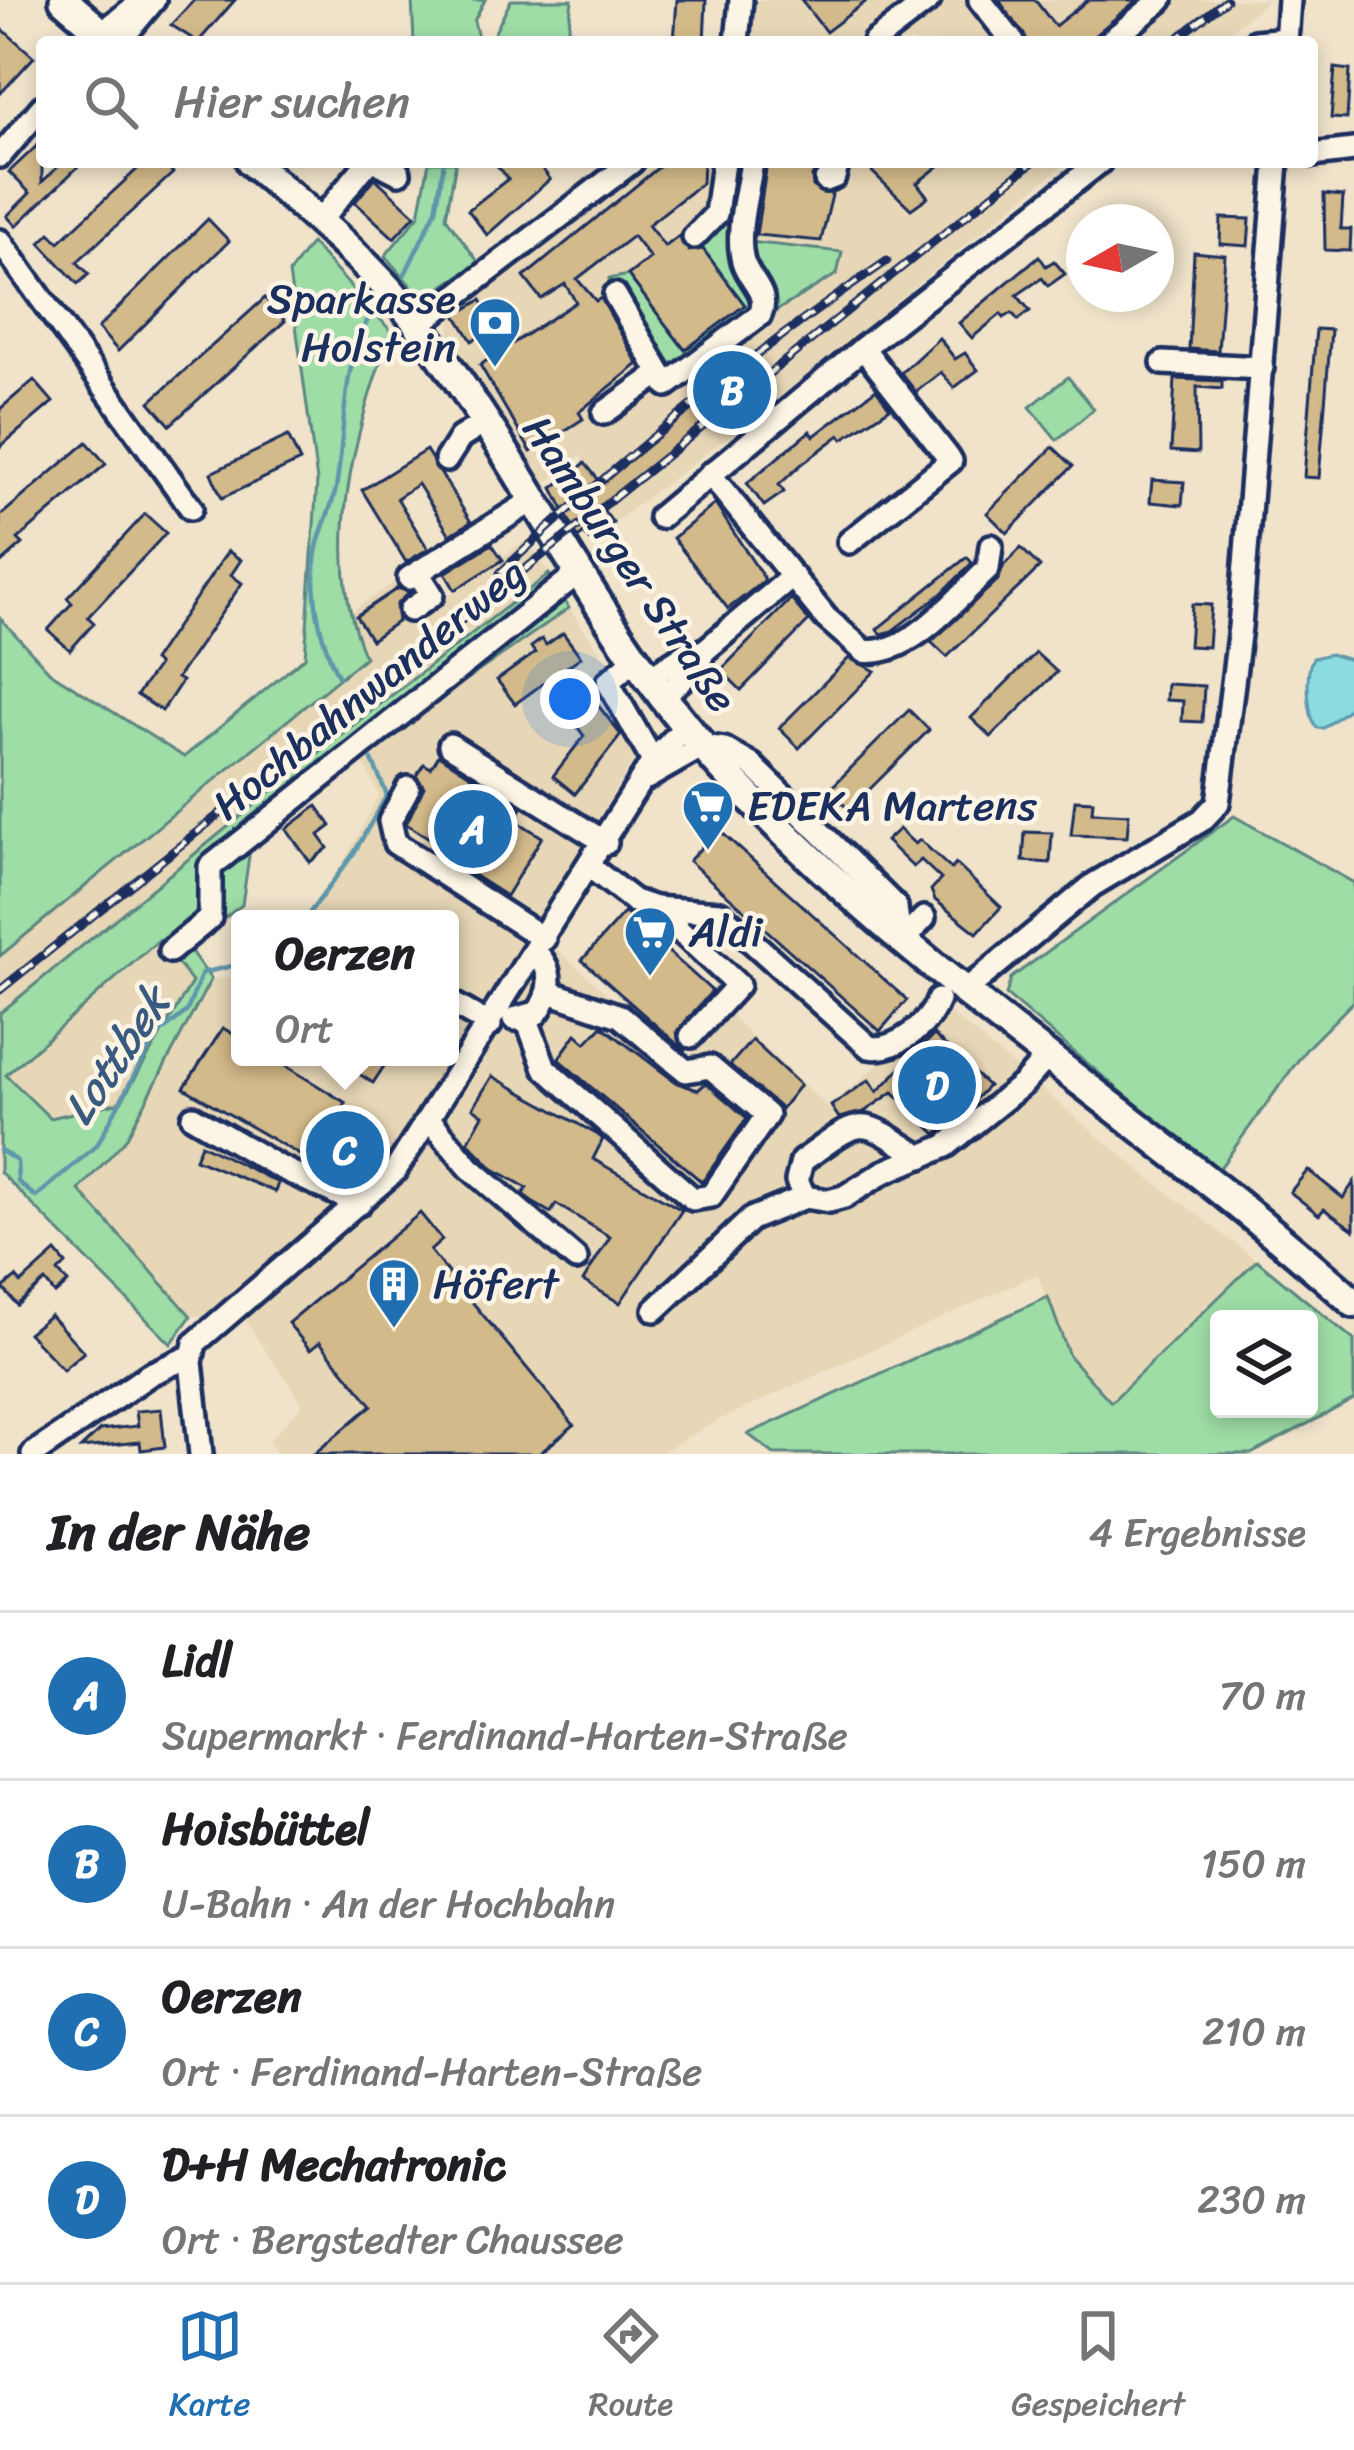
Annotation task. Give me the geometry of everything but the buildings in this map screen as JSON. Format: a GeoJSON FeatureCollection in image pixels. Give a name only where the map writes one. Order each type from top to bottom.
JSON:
{"type":"FeatureCollection","features":[{"type":"Feature","properties":{"kind":"main road"},"geometry":{"type":"LineString","coordinates":[[64,0],[102,36]]}},
{"type":"Feature","properties":{"kind":"main road","name":"Hamburger Straße"},"geometry":{"type":"LineString","coordinates":[[258,168],[319,222],[418,325],[650,677],[694,736],[798,844],[909,930],[966,989],[1047,1057],[1348,1287]]}},
{"type":"Feature","properties":{"kind":"street"},"geometry":{"type":"LineString","coordinates":[[110,36],[142,0]]}},
{"type":"Feature","properties":{"kind":"street"},"geometry":{"type":"LineString","coordinates":[[111,36],[154,0]]}},
{"type":"Feature","properties":{"kind":"street"},"geometry":{"type":"LineString","coordinates":[[737,36],[741,0]]}},
{"type":"Feature","properties":{"kind":"street"},"geometry":{"type":"LineString","coordinates":[[882,36],[928,0]]}},
{"type":"Feature","properties":{"kind":"street"},"geometry":{"type":"LineString","coordinates":[[980,0],[1007,36]]}},
{"type":"Feature","properties":{"kind":"street"},"geometry":{"type":"LineString","coordinates":[[1116,36],[1161,0]]}},
{"type":"Feature","properties":{"kind":"street"},"geometry":{"type":"LineString","coordinates":[[1286,36],[1289,0]]}},
{"type":"Feature","properties":{"kind":"street"},"geometry":{"type":"LineString","coordinates":[[0,156],[36,114]]}},
{"type":"Feature","properties":{"kind":"street"},"geometry":{"type":"LineString","coordinates":[[1318,154],[1354,150]]}},
{"type":"Feature","properties":{"kind":"street"},"geometry":{"type":"LineString","coordinates":[[319,222],[368,168]]}},
{"type":"Feature","properties":{"kind":"street"},"geometry":{"type":"LineString","coordinates":[[387,168],[399,173]]}},
{"type":"Feature","properties":{"kind":"street"},"geometry":{"type":"LineString","coordinates":[[418,325],[624,168]]}},
{"type":"Feature","properties":{"kind":"street"},"geometry":{"type":"LineString","coordinates":[[694,237],[719,207],[722,168]]}},
{"type":"Feature","properties":{"kind":"street"},"geometry":{"type":"LineString","coordinates":[[615,295],[667,385],[760,314],[764,306],[742,256],[751,168]]}},
{"type":"Feature","properties":{"kind":"street"},"geometry":{"type":"LineString","coordinates":[[660,517],[863,348],[1092,168]]}},
{"type":"Feature","properties":{"kind":"street"},"geometry":{"type":"LineString","coordinates":[[966,989],[1078,896],[1202,820],[1218,803],[1235,680],[1277,168]]}},
{"type":"Feature","properties":{"kind":"street"},"geometry":{"type":"LineString","coordinates":[[0,241],[191,508]]}},
{"type":"Feature","properties":{"kind":"street"},"geometry":{"type":"LineString","coordinates":[[849,542],[958,470],[863,348]]}},
{"type":"Feature","properties":{"kind":"street"},"geometry":{"type":"LineString","coordinates":[[1163,363],[1262,368]]}},
{"type":"Feature","properties":{"kind":"street"},"geometry":{"type":"LineString","coordinates":[[604,413],[660,373]]}},
{"type":"Feature","properties":{"kind":"street"},"geometry":{"type":"LineString","coordinates":[[442,455],[484,422]]}},
{"type":"Feature","properties":{"kind":"street"},"geometry":{"type":"LineString","coordinates":[[710,474],[853,646],[879,652],[925,626],[988,569],[991,546]]}},
{"type":"Feature","properties":{"kind":"street"},"geometry":{"type":"LineString","coordinates":[[410,610],[432,595],[414,576],[532,501]]}},
{"type":"Feature","properties":{"kind":"street","name":"Hochbahnwanderweg"},"geometry":{"type":"LineString","coordinates":[[170,951],[210,918],[210,867],[578,574]]}},
{"type":"Feature","properties":{"kind":"street"},"geometry":{"type":"LineString","coordinates":[[650,769],[608,682],[650,677],[689,652],[703,652],[793,576]]}},
{"type":"Feature","properties":{"kind":"street"},"geometry":{"type":"LineString","coordinates":[[33,1454],[150,1374],[192,1352],[204,1333],[395,1171],[502,1019],[540,946],[650,769],[694,736]]}},
{"type":"Feature","properties":{"kind":"street"},"geometry":{"type":"LineString","coordinates":[[450,746],[606,843]]}},
{"type":"Feature","properties":{"kind":"street"},"geometry":{"type":"LineString","coordinates":[[408,788],[391,821],[395,843],[540,946],[549,992],[536,1013],[502,1019]]}},
{"type":"Feature","properties":{"kind":"street"},"geometry":{"type":"LineString","coordinates":[[590,866],[634,901],[656,908],[720,913],[868,1047],[903,1039],[934,1011],[938,1000]]}},
{"type":"Feature","properties":{"kind":"street"},"geometry":{"type":"LineString","coordinates":[[656,908],[738,986],[691,1036]]}},
{"type":"Feature","properties":{"kind":"street"},"geometry":{"type":"LineString","coordinates":[[459,1005],[530,1025],[545,1068],[693,1199],[711,1196],[767,1115],[710,1067],[686,1071],[620,1016],[549,992]]}},
{"type":"Feature","properties":{"kind":"street"},"geometry":{"type":"LineString","coordinates":[[655,1310],[739,1227],[805,1196],[829,1201],[844,1197],[961,1137],[1047,1057]]}},
{"type":"Feature","properties":{"kind":"street"},"geometry":{"type":"LineString","coordinates":[[193,1117],[277,1166],[358,1204]]}},
{"type":"Feature","properties":{"kind":"street"},"geometry":{"type":"LineString","coordinates":[[429,1119],[470,1168],[576,1259]]}},
{"type":"Feature","properties":{"kind":"street"},"geometry":{"type":"LineString","coordinates":[[805,1196],[797,1181],[802,1161],[859,1124],[872,1124],[921,1157]]}},
{"type":"Feature","properties":{"kind":"street"},"geometry":{"type":"LineString","coordinates":[[192,1352],[201,1454]]}},
{"type":"Feature","properties":{"kind":"shaded area"},"geometry":{"type":"Polygon","coordinates":[[[743,0],[1268,0],[1223,36],[740,36],[743,0]]]}},
{"type":"Feature","properties":{"kind":"shaded area"},"geometry":{"type":"Polygon","coordinates":[[[651,168],[726,168],[721,224],[745,305],[685,350],[628,275],[684,380],[766,317],[837,274],[841,252],[739,241],[746,168],[1060,168],[757,415],[590,541],[584,534],[578,538],[555,509],[564,502],[553,488],[584,463],[581,456],[543,485],[450,335],[456,310],[651,168]]]}},
{"type":"Feature","properties":{"kind":"shaded area"},"geometry":{"type":"Polygon","coordinates":[[[527,539],[549,574],[344,732],[0,1013],[0,956],[365,657],[347,614],[435,555],[432,575],[447,597],[527,539]]]}},
{"type":"Feature","properties":{"kind":"shaded area"},"geometry":{"type":"Polygon","coordinates":[[[569,608],[644,714],[647,738],[532,927],[684,1063],[727,1012],[828,1108],[944,1008],[1150,1179],[1257,1260],[1110,1403],[1069,1356],[1037,1274],[717,1421],[659,1454],[278,1454],[268,1442],[303,1404],[240,1314],[191,1316],[79,1190],[126,1139],[211,979],[231,978],[231,1066],[459,1066],[459,910],[309,910],[346,858],[379,795],[359,755],[569,608]]]}},
{"type":"Feature","properties":{"kind":"shaded area"},"geometry":{"type":"Polygon","coordinates":[[[160,939],[192,982],[121,1102],[50,1118],[5,1075],[160,939]]]}},
{"type":"Feature","properties":{"kind":"green space"},"geometry":{"type":"Polygon","coordinates":[[[412,0],[485,0],[474,21],[478,36],[414,36],[412,0]]]}},
{"type":"Feature","properties":{"kind":"green space"},"geometry":{"type":"Polygon","coordinates":[[[511,0],[572,0],[568,36],[493,36],[511,0]]]}},
{"type":"Feature","properties":{"kind":"green space"},"geometry":{"type":"Polygon","coordinates":[[[428,168],[455,168],[446,217],[479,263],[428,296],[417,293],[385,256],[419,215],[428,168]]]}},
{"type":"Feature","properties":{"kind":"green space"},"geometry":{"type":"Polygon","coordinates":[[[726,168],[746,168],[739,241],[842,252],[837,274],[766,317],[684,381],[609,279],[628,275],[685,350],[744,305],[702,248],[721,224],[726,168]]]}},
{"type":"Feature","properties":{"kind":"green space"},"geometry":{"type":"Polygon","coordinates":[[[311,243],[391,331],[365,411],[347,493],[345,576],[365,657],[0,956],[0,618],[50,672],[184,757],[305,657],[317,481],[289,273],[311,243]]]}},
{"type":"Feature","properties":{"kind":"green space"},"geometry":{"type":"Polygon","coordinates":[[[1068,377],[1094,409],[1057,440],[1030,407],[1068,377]]]}},
{"type":"Feature","properties":{"kind":"green space"},"geometry":{"type":"Polygon","coordinates":[[[549,574],[569,608],[359,755],[251,842],[242,905],[187,946],[211,979],[126,1139],[79,1190],[191,1316],[171,1344],[0,1172],[0,1013],[344,732],[549,574]],[[159,940],[6,1075],[50,1118],[121,1102],[192,982],[159,940]]]}},
{"type":"Feature","properties":{"kind":"green space"},"geometry":{"type":"Polygon","coordinates":[[[1234,816],[1354,883],[1354,1001],[1307,1048],[1217,1172],[1006,995],[1011,978],[1234,816]]]}},
{"type":"Feature","properties":{"kind":"green space"},"geometry":{"type":"Polygon","coordinates":[[[1257,1260],[1318,1310],[1210,1310],[1210,1418],[1318,1418],[1318,1310],[1354,1340],[1354,1399],[1251,1454],[774,1454],[748,1434],[1048,1297],[1069,1356],[1111,1402],[1257,1260]]]}},
{"type":"Feature","properties":{"kind":"water"},"geometry":{"type":"Polygon","coordinates":[[[1330,654],[1354,661],[1354,705],[1324,728],[1317,728],[1309,704],[1309,673],[1313,658],[1330,654]]]}},
{"type":"Feature","properties":{"kind":"waterway","name":"Lottbek"},"geometry":{"type":"LineString","coordinates":[[405,274],[436,210],[443,168]]}},
{"type":"Feature","properties":{"kind":"waterway","name":"Lottbek"},"geometry":{"type":"LineString","coordinates":[[338,676],[319,620],[315,559],[336,488],[349,374],[374,308]]}},
{"type":"Feature","properties":{"kind":"waterway","name":"Lottbek"},"geometry":{"type":"LineString","coordinates":[[312,910],[354,853],[387,795],[372,760]]}},
{"type":"Feature","properties":{"kind":"waterway","name":"Lottbek"},"geometry":{"type":"LineString","coordinates":[[0,1150],[17,1161],[18,1182],[36,1197],[97,1145],[154,1038],[187,1011],[202,973],[231,966]]}},
{"type":"Feature","properties":{"kind":"railway"},"geometry":{"type":"LineString","coordinates":[[1181,36],[1226,0]]}},
{"type":"Feature","properties":{"kind":"railway"},"geometry":{"type":"LineString","coordinates":[[0,990],[1026,168]]}},
{"type":"Feature","properties":{"kind":"railway"},"geometry":{"type":"LineString","coordinates":[[500,573],[687,409],[887,261]]}},
{"type":"Feature","properties":{"kind":"place","name":"Sparkasse Holstein"},"geometry":{"type":"Point","coordinates":[495,369]}},
{"type":"Feature","properties":{"kind":"place","name":"Hoisbüttel"},"geometry":{"type":"Point","coordinates":[732,390]}},
{"type":"Feature","properties":{"kind":"place","name":"Lidl"},"geometry":{"type":"Point","coordinates":[473,829]}},
{"type":"Feature","properties":{"kind":"place","name":"EDEKA Martens"},"geometry":{"type":"Point","coordinates":[708,852]}},
{"type":"Feature","properties":{"kind":"place","name":"Aldi"},"geometry":{"type":"Point","coordinates":[650,978]}},
{"type":"Feature","properties":{"kind":"place","name":"D+H Mechatronic"},"geometry":{"type":"Point","coordinates":[937,1085]}},
{"type":"Feature","properties":{"kind":"place","name":"Oerzen"},"geometry":{"type":"Point","coordinates":[345,1150]}},
{"type":"Feature","properties":{"kind":"place","name":"Höfert"},"geometry":{"type":"Point","coordinates":[394,1330]}}]}
